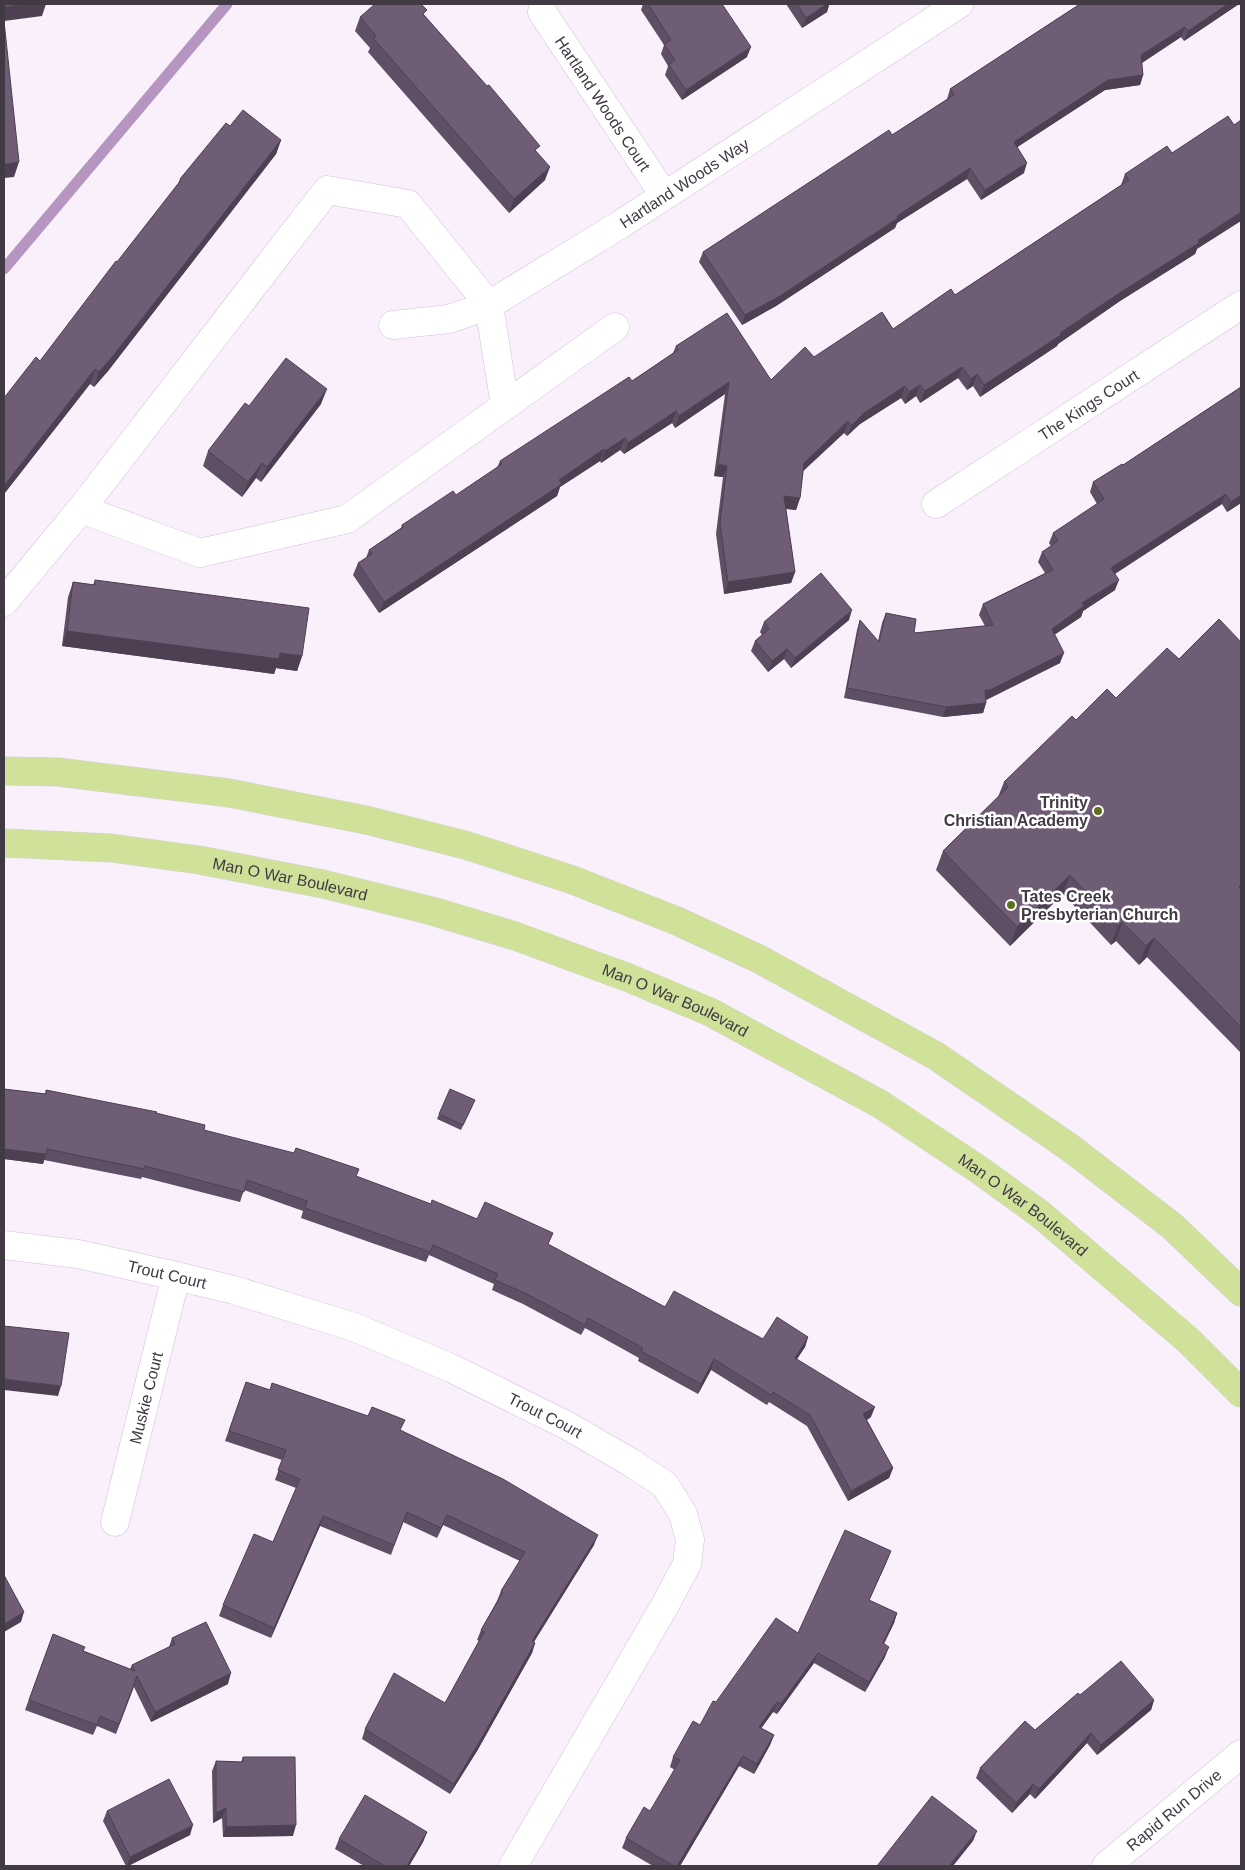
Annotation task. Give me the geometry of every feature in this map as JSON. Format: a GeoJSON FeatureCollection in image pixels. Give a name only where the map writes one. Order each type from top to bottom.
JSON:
{"type":"FeatureCollection","features":[{"type":"Feature","properties":{"kind":"main road"},"geometry":{"type":"LineString","coordinates":[[4,771],[58,772],[229,793],[366,820],[466,845],[570,879],[677,921],[759,959],[936,1056],[1069,1147],[1172,1226],[1241,1292]]}},
{"type":"Feature","properties":{"kind":"main road","name":"Man O War Boulevard"},"geometry":{"type":"LineString","coordinates":[[4,843],[111,848],[199,860],[323,884],[432,911],[515,936],[629,978],[710,1012],[880,1104],[978,1169],[1040,1214],[1188,1340],[1241,1393]]}},
{"type":"Feature","properties":{"kind":"street","name":"Hartland Woods Way"},"geometry":{"type":"LineString","coordinates":[[393,325],[449,320],[489,305],[621,224],[959,4]]}},
{"type":"Feature","properties":{"kind":"street","name":"Hartland Woods Court"},"geometry":{"type":"LineString","coordinates":[[542,12],[664,195]]}},
{"type":"Feature","properties":{"kind":"street"},"geometry":{"type":"LineString","coordinates":[[4,602],[80,508],[327,190],[408,204],[489,305],[505,406]]}},
{"type":"Feature","properties":{"kind":"street","name":"The Kings Court"},"geometry":{"type":"LineString","coordinates":[[936,504],[1241,305]]}},
{"type":"Feature","properties":{"kind":"street"},"geometry":{"type":"LineString","coordinates":[[80,508],[200,553],[346,519],[615,327]]}},
{"type":"Feature","properties":{"kind":"street","name":"Trout Court"},"geometry":{"type":"LineString","coordinates":[[4,1245],[78,1254],[176,1276],[234,1290],[354,1327],[451,1368],[568,1426],[665,1485],[683,1514],[690,1540],[687,1564],[664,1607],[513,1866]]}},
{"type":"Feature","properties":{"kind":"street","name":"Muskie Court"},"geometry":{"type":"LineString","coordinates":[[115,1522],[176,1276]]}},
{"type":"Feature","properties":{"kind":"street","name":"Rapid Run Drive"},"geometry":{"type":"LineString","coordinates":[[1106,1866],[1241,1754]]}},
{"type":"Feature","properties":{"kind":"building"},"geometry":{"type":"Polygon","coordinates":[[[4,4],[28,4],[4,7],[4,4]]]}},
{"type":"Feature","properties":{"kind":"building"},"geometry":{"type":"Polygon","coordinates":[[[375,4],[421,4],[427,10],[423,14],[487,86],[489,85],[540,146],[535,150],[550,167],[514,199],[373,38],[376,36],[360,17],[375,4]]]}},
{"type":"Feature","properties":{"kind":"building"},"geometry":{"type":"Polygon","coordinates":[[[648,4],[722,4],[751,47],[686,90],[669,65],[675,60],[664,44],[671,40],[648,4]]]}},
{"type":"Feature","properties":{"kind":"building"},"geometry":{"type":"Polygon","coordinates":[[[797,4],[827,4],[806,18],[797,4]]]}},
{"type":"Feature","properties":{"kind":"building"},"geometry":{"type":"Polygon","coordinates":[[[1080,4],[1228,4],[1188,31],[1185,27],[1141,55],[1143,75],[1108,80],[1014,142],[1027,163],[985,190],[970,168],[780,296],[745,315],[703,252],[889,130],[892,135],[954,95],[950,89],[1080,4]]]}},
{"type":"Feature","properties":{"kind":"building"},"geometry":{"type":"Polygon","coordinates":[[[4,21],[19,162],[4,164],[4,21]]]}},
{"type":"Feature","properties":{"kind":"building"},"geometry":{"type":"Polygon","coordinates":[[[243,110],[281,140],[113,356],[99,372],[95,369],[4,486],[4,398],[36,357],[40,361],[180,179],[226,123],[230,126],[243,110]]]}},
{"type":"Feature","properties":{"kind":"building"},"geometry":{"type":"Polygon","coordinates":[[[1228,116],[1234,125],[1241,120],[1241,212],[1198,240],[1199,243],[1124,290],[1060,333],[1061,335],[984,385],[977,374],[971,379],[962,367],[925,391],[920,385],[909,392],[905,386],[864,413],[852,425],[848,421],[804,463],[800,498],[784,496],[795,572],[728,582],[720,523],[727,466],[718,464],[729,382],[679,416],[676,411],[628,443],[625,438],[605,451],[604,449],[559,480],[562,484],[384,602],[358,563],[372,554],[369,550],[403,527],[402,525],[453,491],[456,495],[502,464],[500,461],[629,377],[632,381],[678,350],[676,346],[727,313],[771,380],[805,347],[814,357],[882,312],[893,329],[951,289],[955,295],[1129,180],[1125,174],[1167,146],[1172,153],[1228,116]]]}},
{"type":"Feature","properties":{"kind":"building"},"geometry":{"type":"Polygon","coordinates":[[[286,358],[327,389],[267,467],[262,463],[248,482],[208,451],[245,403],[249,406],[286,358]]]}},
{"type":"Feature","properties":{"kind":"building"},"geometry":{"type":"Polygon","coordinates":[[[1241,387],[1241,495],[1231,502],[1226,494],[1111,568],[1119,580],[1082,603],[1084,606],[1052,629],[1064,653],[990,690],[985,690],[986,703],[946,707],[847,688],[860,620],[879,642],[886,613],[916,619],[914,633],[993,625],[983,604],[1053,570],[1042,552],[1058,541],[1053,533],[1104,499],[1093,482],[1123,465],[1241,387]]]}},
{"type":"Feature","properties":{"kind":"building"},"geometry":{"type":"Polygon","coordinates":[[[821,573],[852,610],[795,658],[787,649],[772,661],[755,641],[769,629],[764,622],[821,573]]]}},
{"type":"Feature","properties":{"kind":"building"},"geometry":{"type":"Polygon","coordinates":[[[95,580],[309,608],[302,656],[280,653],[279,659],[67,631],[73,582],[95,585],[95,580]]]}},
{"type":"Feature","properties":{"kind":"building"},"geometry":{"type":"Polygon","coordinates":[[[1219,619],[1241,642],[1241,885],[1239,887],[1241,889],[1241,1027],[1154,938],[1146,946],[1122,922],[1118,926],[1070,875],[1017,927],[943,851],[1008,787],[1004,782],[1072,716],[1076,720],[1107,689],[1116,698],[1167,648],[1179,659],[1219,619]]]}},
{"type":"Feature","properties":{"kind":"building"},"geometry":{"type":"Polygon","coordinates":[[[4,1089],[46,1094],[46,1090],[157,1112],[205,1125],[204,1130],[294,1153],[296,1148],[359,1169],[356,1176],[431,1204],[432,1200],[477,1219],[485,1202],[553,1233],[548,1244],[665,1307],[674,1291],[763,1339],[777,1317],[808,1337],[795,1358],[875,1407],[863,1414],[893,1468],[851,1491],[810,1415],[773,1392],[771,1395],[714,1359],[701,1384],[641,1351],[643,1348],[588,1318],[585,1325],[527,1294],[495,1280],[498,1274],[433,1245],[430,1252],[305,1208],[307,1201],[247,1180],[244,1192],[145,1166],[144,1169],[47,1149],[46,1154],[4,1149],[4,1089]]]}},
{"type":"Feature","properties":{"kind":"building"},"geometry":{"type":"Polygon","coordinates":[[[450,1089],[475,1100],[463,1125],[439,1114],[450,1089]]]}},
{"type":"Feature","properties":{"kind":"building"},"geometry":{"type":"Polygon","coordinates":[[[4,1326],[69,1333],[61,1386],[4,1379],[4,1326]]]}},
{"type":"Feature","properties":{"kind":"building"},"geometry":{"type":"Polygon","coordinates":[[[246,1382],[270,1390],[272,1383],[368,1416],[372,1407],[405,1420],[400,1430],[503,1479],[598,1535],[532,1641],[535,1643],[454,1784],[365,1729],[394,1673],[445,1703],[484,1632],[481,1630],[503,1592],[501,1591],[525,1552],[447,1515],[441,1528],[407,1512],[394,1545],[323,1516],[274,1628],[223,1605],[254,1534],[273,1542],[300,1479],[278,1470],[286,1450],[229,1431],[246,1382]]]}},
{"type":"Feature","properties":{"kind":"building"},"geometry":{"type":"Polygon","coordinates":[[[845,1530],[891,1551],[869,1600],[897,1613],[883,1643],[889,1647],[869,1682],[818,1653],[781,1704],[777,1702],[759,1727],[774,1735],[757,1764],[743,1756],[677,1866],[626,1838],[644,1807],[650,1811],[680,1760],[673,1757],[693,1721],[700,1725],[713,1701],[716,1702],[776,1618],[798,1633],[845,1530]]]}},
{"type":"Feature","properties":{"kind":"building"},"geometry":{"type":"Polygon","coordinates":[[[4,1575],[24,1612],[4,1624],[4,1575]]]}},
{"type":"Feature","properties":{"kind":"building"},"geometry":{"type":"Polygon","coordinates":[[[206,1622],[231,1673],[155,1712],[137,1676],[119,1724],[100,1716],[97,1725],[29,1700],[53,1634],[85,1647],[83,1651],[135,1671],[132,1665],[175,1644],[172,1638],[206,1622]]]}},
{"type":"Feature","properties":{"kind":"building"},"geometry":{"type":"Polygon","coordinates":[[[1121,1661],[1154,1700],[1101,1745],[1091,1733],[1039,1789],[1033,1784],[1016,1803],[980,1768],[1025,1721],[1035,1730],[1078,1693],[1080,1695],[1121,1661]]]}},
{"type":"Feature","properties":{"kind":"building"},"geometry":{"type":"Polygon","coordinates":[[[243,1757],[295,1757],[296,1825],[226,1827],[226,1808],[216,1813],[216,1761],[243,1762],[243,1757]]]}},
{"type":"Feature","properties":{"kind":"building"},"geometry":{"type":"Polygon","coordinates":[[[169,1779],[193,1825],[130,1857],[107,1811],[169,1779]]]}},
{"type":"Feature","properties":{"kind":"building"},"geometry":{"type":"Polygon","coordinates":[[[365,1795],[427,1832],[407,1866],[385,1866],[339,1839],[365,1795]]]}},
{"type":"Feature","properties":{"kind":"building"},"geometry":{"type":"Polygon","coordinates":[[[932,1796],[977,1831],[949,1866],[877,1866],[932,1796]]]}},
{"type":"Feature","properties":{"kind":"waterway"},"geometry":{"type":"LineString","coordinates":[[4,269],[227,4]]}},
{"type":"Feature","properties":{"kind":"place","name":"Trinity Christian Academy"},"geometry":{"type":"Point","coordinates":[1098,811]}},
{"type":"Feature","properties":{"kind":"place","name":"Tates Creek Presbyterian Church"},"geometry":{"type":"Point","coordinates":[1011,905]}}]}
